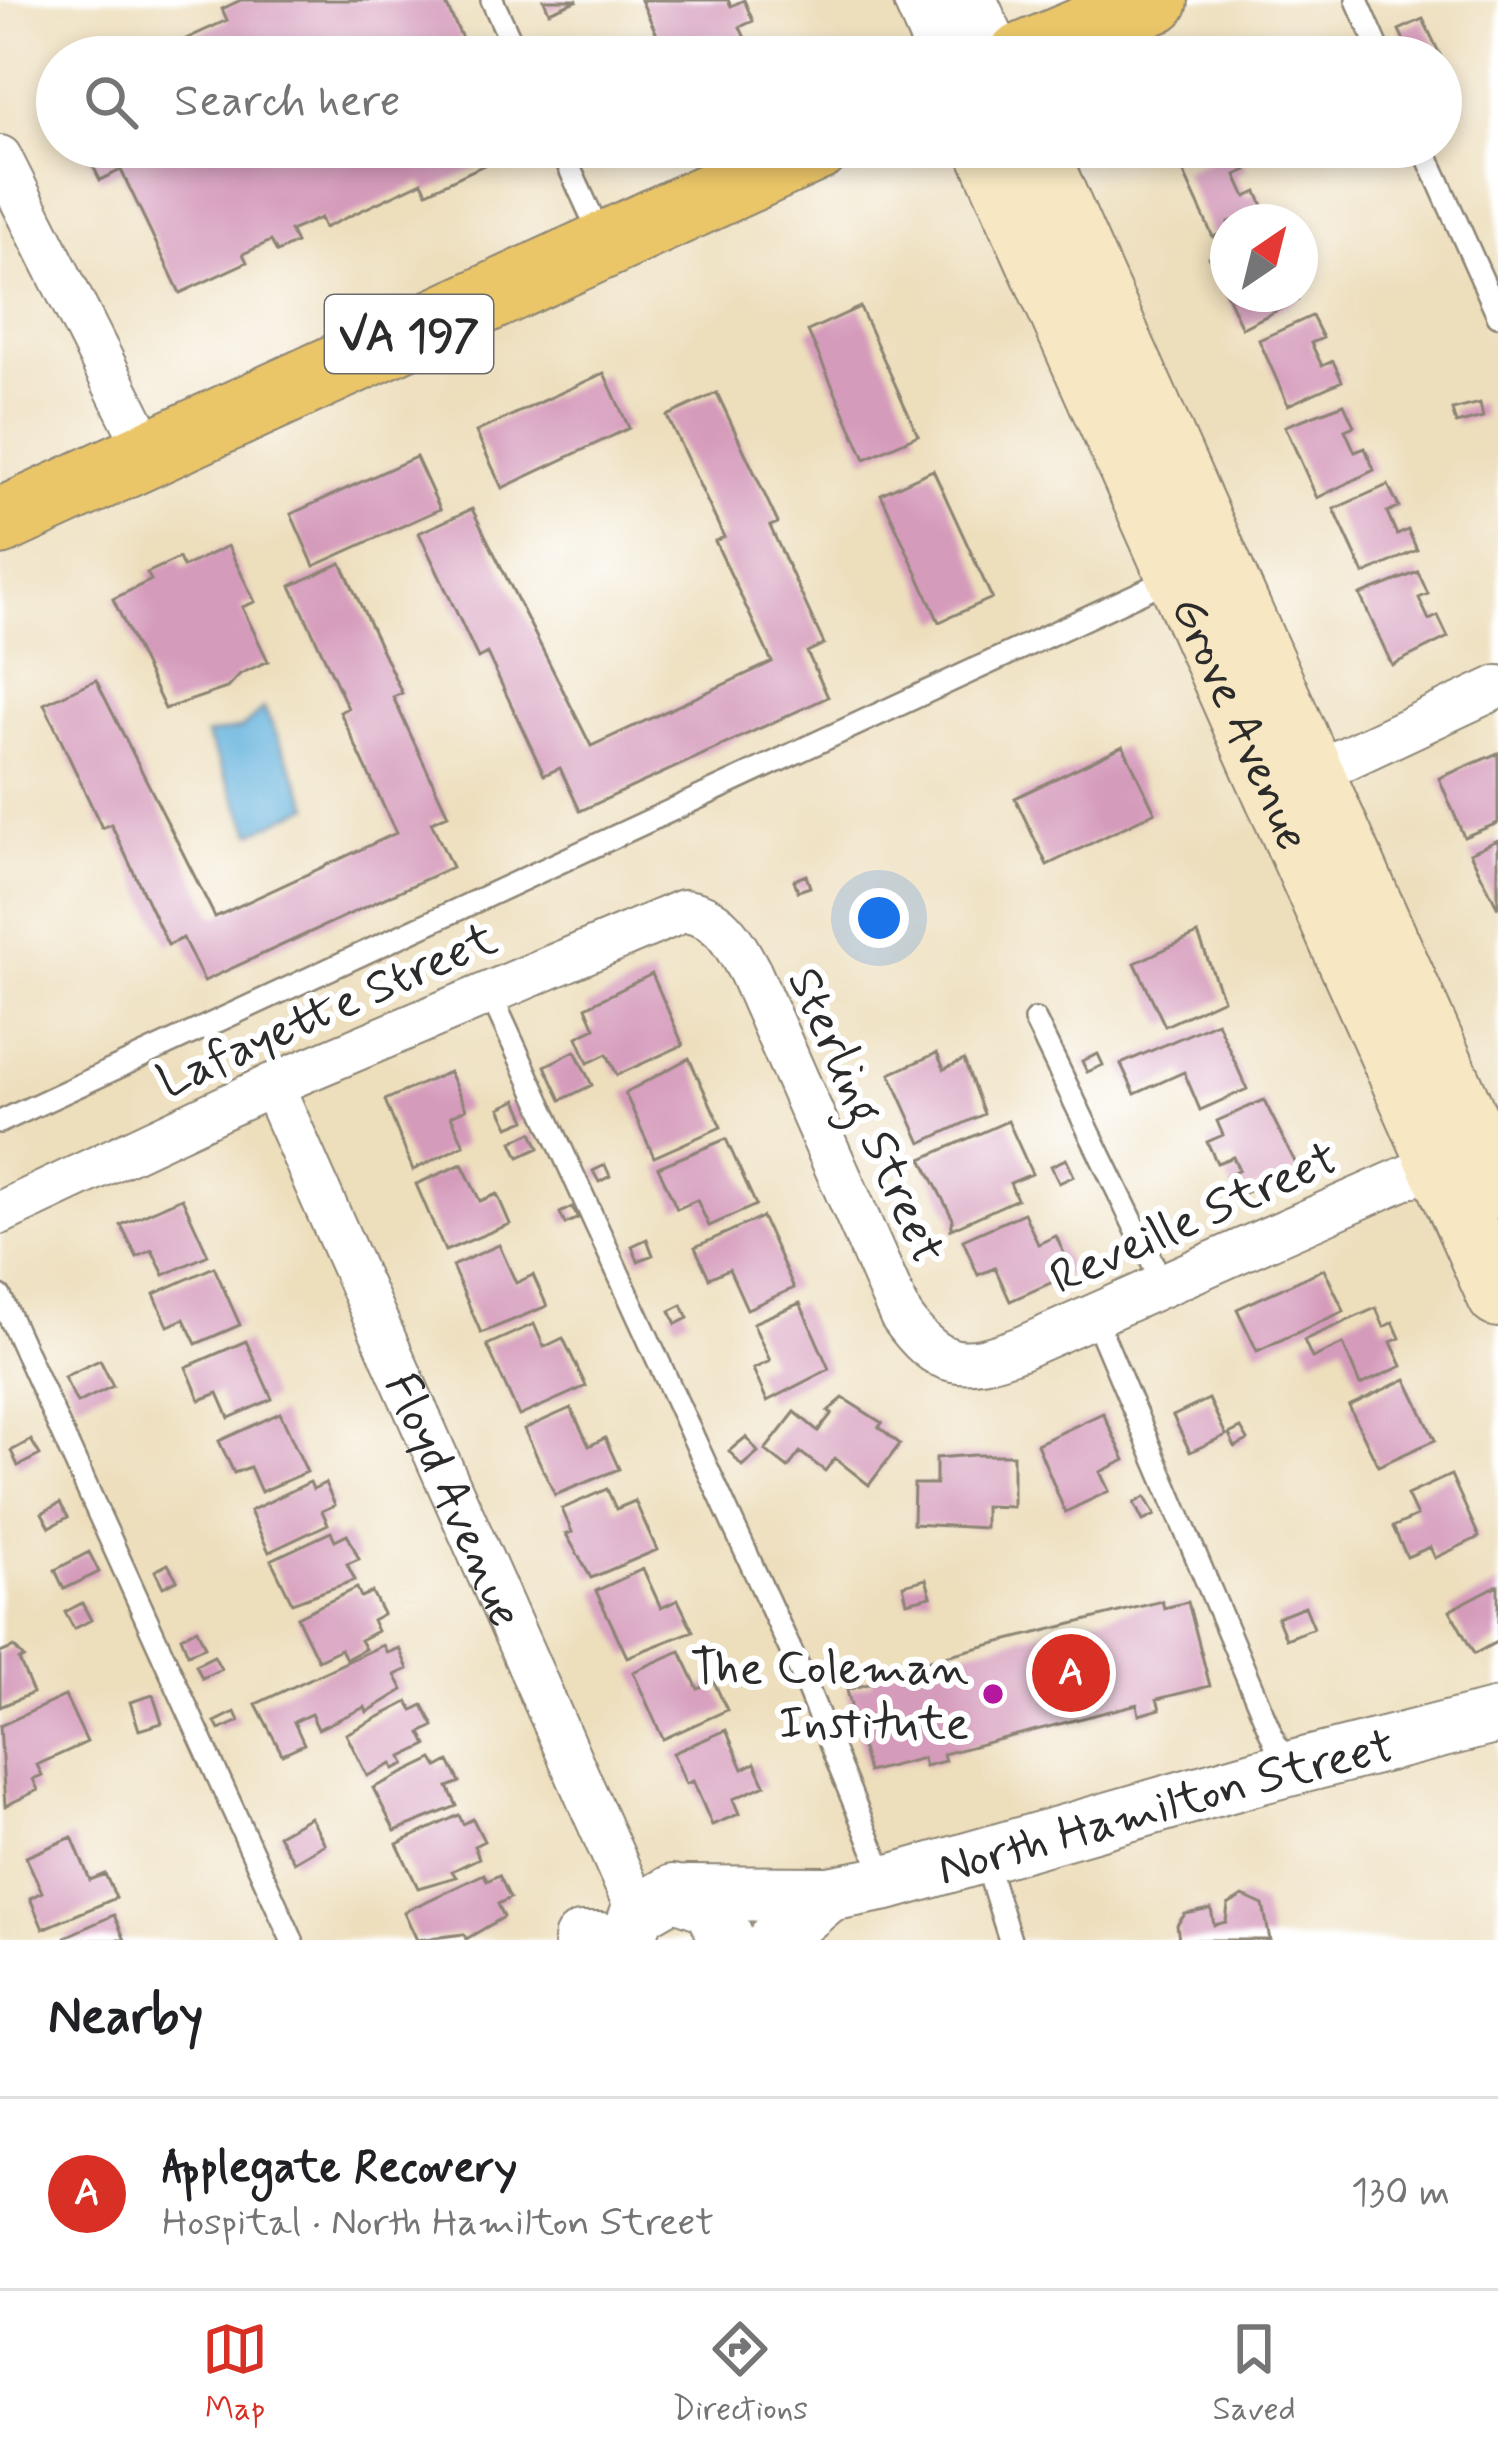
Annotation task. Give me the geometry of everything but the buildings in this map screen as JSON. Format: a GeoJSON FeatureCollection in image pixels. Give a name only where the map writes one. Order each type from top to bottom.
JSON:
{"type":"FeatureCollection","features":[{"type":"Feature","properties":{"kind":"main road"},"geometry":{"type":"LineString","coordinates":[[1070,36],[1155,0]]}},
{"type":"Feature","properties":{"kind":"main road","name":"VA 197"},"geometry":{"type":"LineString","coordinates":[[0,522],[772,168]]}},
{"type":"Feature","properties":{"kind":"main road","name":"Grove Avenue"},"geometry":{"type":"LineString","coordinates":[[995,168],[1174,577],[1293,783]]}},
{"type":"Feature","properties":{"kind":"main road","name":"Grove Avenue"},"geometry":{"type":"LineString","coordinates":[[1044,168],[1293,783],[1471,1165],[1498,1298]]}},
{"type":"Feature","properties":{"kind":"street"},"geometry":{"type":"LineString","coordinates":[[921,0],[937,36]]}},
{"type":"Feature","properties":{"kind":"street"},"geometry":{"type":"LineString","coordinates":[[970,0],[986,36]]}},
{"type":"Feature","properties":{"kind":"street"},"geometry":{"type":"LineString","coordinates":[[0,157],[148,454]]}},
{"type":"Feature","properties":{"kind":"street"},"geometry":{"type":"LineString","coordinates":[[1293,783],[1498,687]]}},
{"type":"Feature","properties":{"kind":"street","name":"Lafayette Street"},"geometry":{"type":"LineString","coordinates":[[0,1214],[272,1085],[489,991],[670,914],[699,913]]}},
{"type":"Feature","properties":{"kind":"street","name":"Sterling Street"},"geometry":{"type":"LineString","coordinates":[[699,913],[728,934],[751,973],[901,1316],[918,1341],[943,1359]]}},
{"type":"Feature","properties":{"kind":"street","name":"Floyd Avenue"},"geometry":{"type":"LineString","coordinates":[[272,1085],[622,1931]]}},
{"type":"Feature","properties":{"kind":"street","name":"Reveille Street"},"geometry":{"type":"LineString","coordinates":[[943,1359],[984,1362],[1163,1285],[1471,1165]]}},
{"type":"Feature","properties":{"kind":"street","name":"North Hamilton Street"},"geometry":{"type":"LineString","coordinates":[[730,1929],[830,1894],[887,1883],[983,1853],[1498,1716]]}},
{"type":"Feature","properties":{"kind":"street","name":"North Hamilton Street"},"geometry":{"type":"LineString","coordinates":[[730,1929],[830,1894]]}},
{"type":"Feature","properties":{"kind":"street"},"geometry":{"type":"LineString","coordinates":[[581,1940],[622,1931],[658,1896],[730,1929]]}},
{"type":"Feature","properties":{"kind":"lane"},"geometry":{"type":"LineString","coordinates":[[491,0],[508,36]]}},
{"type":"Feature","properties":{"kind":"lane"},"geometry":{"type":"LineString","coordinates":[[1357,0],[1373,36]]}},
{"type":"Feature","properties":{"kind":"lane"},"geometry":{"type":"LineString","coordinates":[[570,168],[605,245]]}},
{"type":"Feature","properties":{"kind":"lane"},"geometry":{"type":"LineString","coordinates":[[1432,168],[1498,315]]}},
{"type":"Feature","properties":{"kind":"lane"},"geometry":{"type":"LineString","coordinates":[[0,1122],[1174,577]]}},
{"type":"Feature","properties":{"kind":"lane"},"geometry":{"type":"LineString","coordinates":[[489,991],[802,1676],[887,1883]]}},
{"type":"Feature","properties":{"kind":"lane"},"geometry":{"type":"LineString","coordinates":[[1035,1020],[1163,1285]]}},
{"type":"Feature","properties":{"kind":"lane"},"geometry":{"type":"LineString","coordinates":[[0,1296],[292,1940]]}},
{"type":"Feature","properties":{"kind":"lane"},"geometry":{"type":"LineString","coordinates":[[1094,1315],[1287,1771]]}},
{"type":"Feature","properties":{"kind":"lane"},"geometry":{"type":"LineString","coordinates":[[983,1853],[1010,1940]]}},
{"type":"Feature","properties":{"kind":"water"},"geometry":{"type":"Polygon","coordinates":[[[264,708],[310,806],[252,833],[206,735],[242,728],[264,708]]]}},
{"type":"Feature","properties":{"kind":"place","name":"Applegate Recovery"},"geometry":{"type":"Point","coordinates":[1071,1673]}},
{"type":"Feature","properties":{"kind":"place","name":"The Coleman Institute"},"geometry":{"type":"Point","coordinates":[993,1694]}}]}
